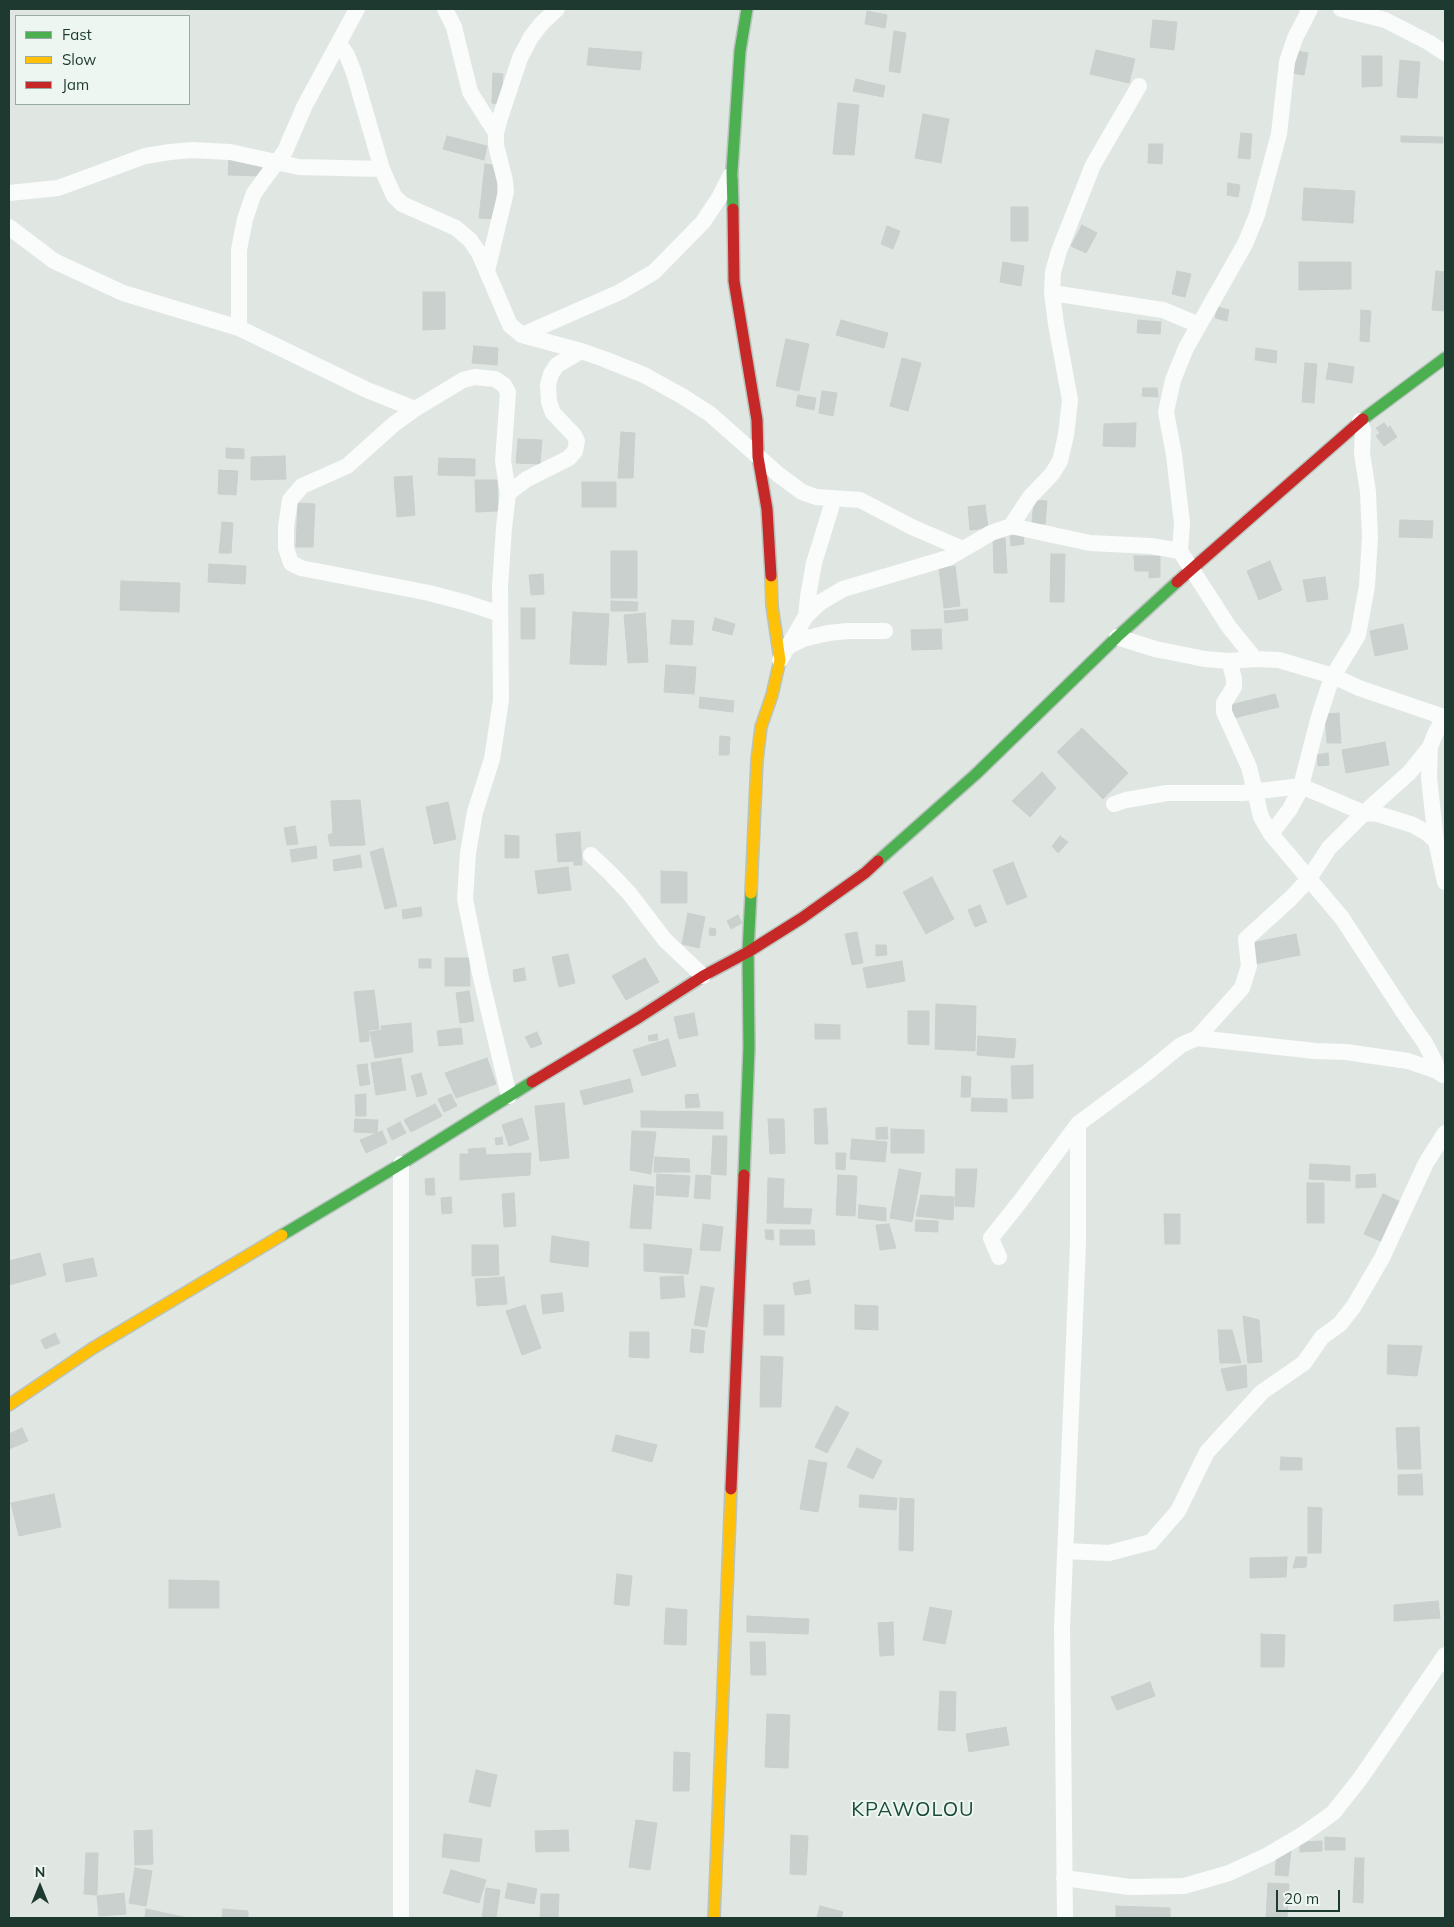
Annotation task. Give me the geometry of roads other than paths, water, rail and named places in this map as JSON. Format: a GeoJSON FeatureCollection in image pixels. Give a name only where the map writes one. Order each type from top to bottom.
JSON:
{"type":"FeatureCollection","features":[{"type":"Feature","properties":{"kind":"street"},"geometry":{"type":"LineString","coordinates":[[239,328],[239,250],[245,219],[254,194],[278,162],[305,105],[357,9]]}},
{"type":"Feature","properties":{"kind":"street"},"geometry":{"type":"LineString","coordinates":[[445,9],[454,27],[470,92],[496,134]]}},
{"type":"Feature","properties":{"kind":"street"},"geometry":{"type":"LineString","coordinates":[[487,271],[506,192],[496,145],[496,134],[520,58],[531,37],[557,9]]}},
{"type":"Feature","properties":{"kind":"street"},"geometry":{"type":"LineString","coordinates":[[747,9],[740,51],[732,172],[734,281],[757,420],[758,457],[767,510],[772,606],[780,660]]}},
{"type":"Feature","properties":{"kind":"street"},"geometry":{"type":"LineString","coordinates":[[1255,659],[1230,628],[1180,551],[1182,523],[1174,455],[1166,412],[1173,380],[1186,348],[1245,244],[1258,216],[1279,134],[1287,62],[1295,38],[1310,9]]}},
{"type":"Feature","properties":{"kind":"street"},"geometry":{"type":"LineString","coordinates":[[1342,9],[1366,14],[1394,24],[1445,53]]}},
{"type":"Feature","properties":{"kind":"street"},"geometry":{"type":"LineString","coordinates":[[339,44],[347,55],[354,73],[382,169],[394,196],[402,204],[456,228],[470,240],[479,253],[510,326],[522,335],[581,351],[644,375],[691,401],[710,414],[779,475],[802,492],[816,496],[860,500],[912,527],[963,549]]}},
{"type":"Feature","properties":{"kind":"street"},"geometry":{"type":"LineString","coordinates":[[1011,526],[1030,496],[1052,474],[1060,461],[1066,435],[1070,400],[1052,293],[1053,272],[1059,251],[1093,165],[1140,86]]}},
{"type":"Feature","properties":{"kind":"street"},"geometry":{"type":"LineString","coordinates":[[9,193],[58,188],[131,161],[170,152],[192,150],[230,152],[299,167],[382,169]]}},
{"type":"Feature","properties":{"kind":"street"},"geometry":{"type":"LineString","coordinates":[[522,335],[620,292],[654,272],[703,222],[719,198],[732,172]]}},
{"type":"Feature","properties":{"kind":"street"},"geometry":{"type":"LineString","coordinates":[[9,227],[54,260],[122,293],[239,328],[367,390],[415,408]]}},
{"type":"Feature","properties":{"kind":"street"},"geometry":{"type":"LineString","coordinates":[[1052,293],[1163,310],[1199,325]]}},
{"type":"Feature","properties":{"kind":"street"},"geometry":{"type":"LineString","coordinates":[[508,493],[527,479],[569,458],[575,451],[577,441],[554,413],[549,402],[548,385],[551,374],[557,365],[581,351]]}},
{"type":"Feature","properties":{"kind":"street"},"geometry":{"type":"LineString","coordinates":[[9,1405],[93,1348],[401,1164],[703,976],[748,952],[802,918],[865,873],[976,774],[1117,637],[1192,568],[1360,421],[1445,358]]}},
{"type":"Feature","properties":{"kind":"street"},"geometry":{"type":"LineString","coordinates":[[500,614],[429,593],[302,568],[291,562],[286,548],[286,526],[290,500],[302,486],[347,466],[415,408],[463,380],[474,377],[495,379],[504,385],[508,392],[503,461],[508,493],[503,536],[500,614],[501,700],[492,759],[474,812],[468,853],[465,899],[473,942],[509,1096]]}},
{"type":"Feature","properties":{"kind":"street"},"geometry":{"type":"LineString","coordinates":[[1271,834],[1290,809],[1301,786],[1318,720],[1333,676],[1358,636],[1367,586],[1370,537],[1369,510],[1362,453],[1363,430],[1360,421]]}},
{"type":"Feature","properties":{"kind":"street"},"geometry":{"type":"LineString","coordinates":[[806,616],[814,563],[834,498]]}},
{"type":"Feature","properties":{"kind":"street"},"geometry":{"type":"LineString","coordinates":[[714,1918],[750,1018],[748,952],[757,760],[761,727],[772,695],[780,660],[806,616],[821,602],[843,589],[948,558],[991,533],[1011,526],[1090,543],[1151,546],[1180,551]]}},
{"type":"Feature","properties":{"kind":"street"},"geometry":{"type":"LineString","coordinates":[[789,646],[803,639],[828,633],[885,631]]}},
{"type":"Feature","properties":{"kind":"street"},"geometry":{"type":"LineString","coordinates":[[999,1256],[991,1238],[1078,1124],[1181,1045],[1197,1038],[1242,988],[1249,966],[1246,939],[1308,880],[1329,848],[1364,813],[1409,773],[1430,747],[1445,716],[1359,688],[1333,676],[1279,660],[1230,661],[1204,658],[1155,649],[1117,637]]}},
{"type":"Feature","properties":{"kind":"street"},"geometry":{"type":"LineString","coordinates":[[1230,661],[1234,687],[1222,707],[1249,767],[1261,817],[1271,834],[1342,918],[1425,1043],[1441,1074]]}},
{"type":"Feature","properties":{"kind":"street"},"geometry":{"type":"LineString","coordinates":[[1430,747],[1429,778],[1436,842],[1445,882]]}},
{"type":"Feature","properties":{"kind":"street"},"geometry":{"type":"LineString","coordinates":[[1114,804],[1167,793],[1243,793],[1301,786],[1364,813],[1378,814],[1413,825],[1427,833],[1436,842]]}},
{"type":"Feature","properties":{"kind":"street"},"geometry":{"type":"LineString","coordinates":[[591,855],[629,893],[665,940],[703,976]]}},
{"type":"Feature","properties":{"kind":"street"},"geometry":{"type":"LineString","coordinates":[[1197,1038],[1315,1051],[1346,1052],[1408,1061],[1441,1074]]}},
{"type":"Feature","properties":{"kind":"street"},"geometry":{"type":"LineString","coordinates":[[1065,1918],[1062,1628],[1078,1243],[1078,1124]]}},
{"type":"Feature","properties":{"kind":"street"},"geometry":{"type":"LineString","coordinates":[[1065,1551],[1109,1553],[1151,1542],[1178,1511],[1207,1452],[1262,1392],[1304,1363],[1322,1337],[1340,1324],[1354,1306],[1382,1258],[1426,1163],[1445,1133]]}},
{"type":"Feature","properties":{"kind":"street"},"geometry":{"type":"LineString","coordinates":[[401,1164],[401,1918]]}},
{"type":"Feature","properties":{"kind":"street"},"geometry":{"type":"LineString","coordinates":[[1064,1878],[1130,1887],[1184,1886],[1230,1873],[1277,1850],[1333,1813],[1360,1779],[1445,1656]]}},
{"type":"Feature","properties":{"kind":"district","name":"KPAWOLOU"},"geometry":{"type":"Point","coordinates":[913,1810]}}]}
